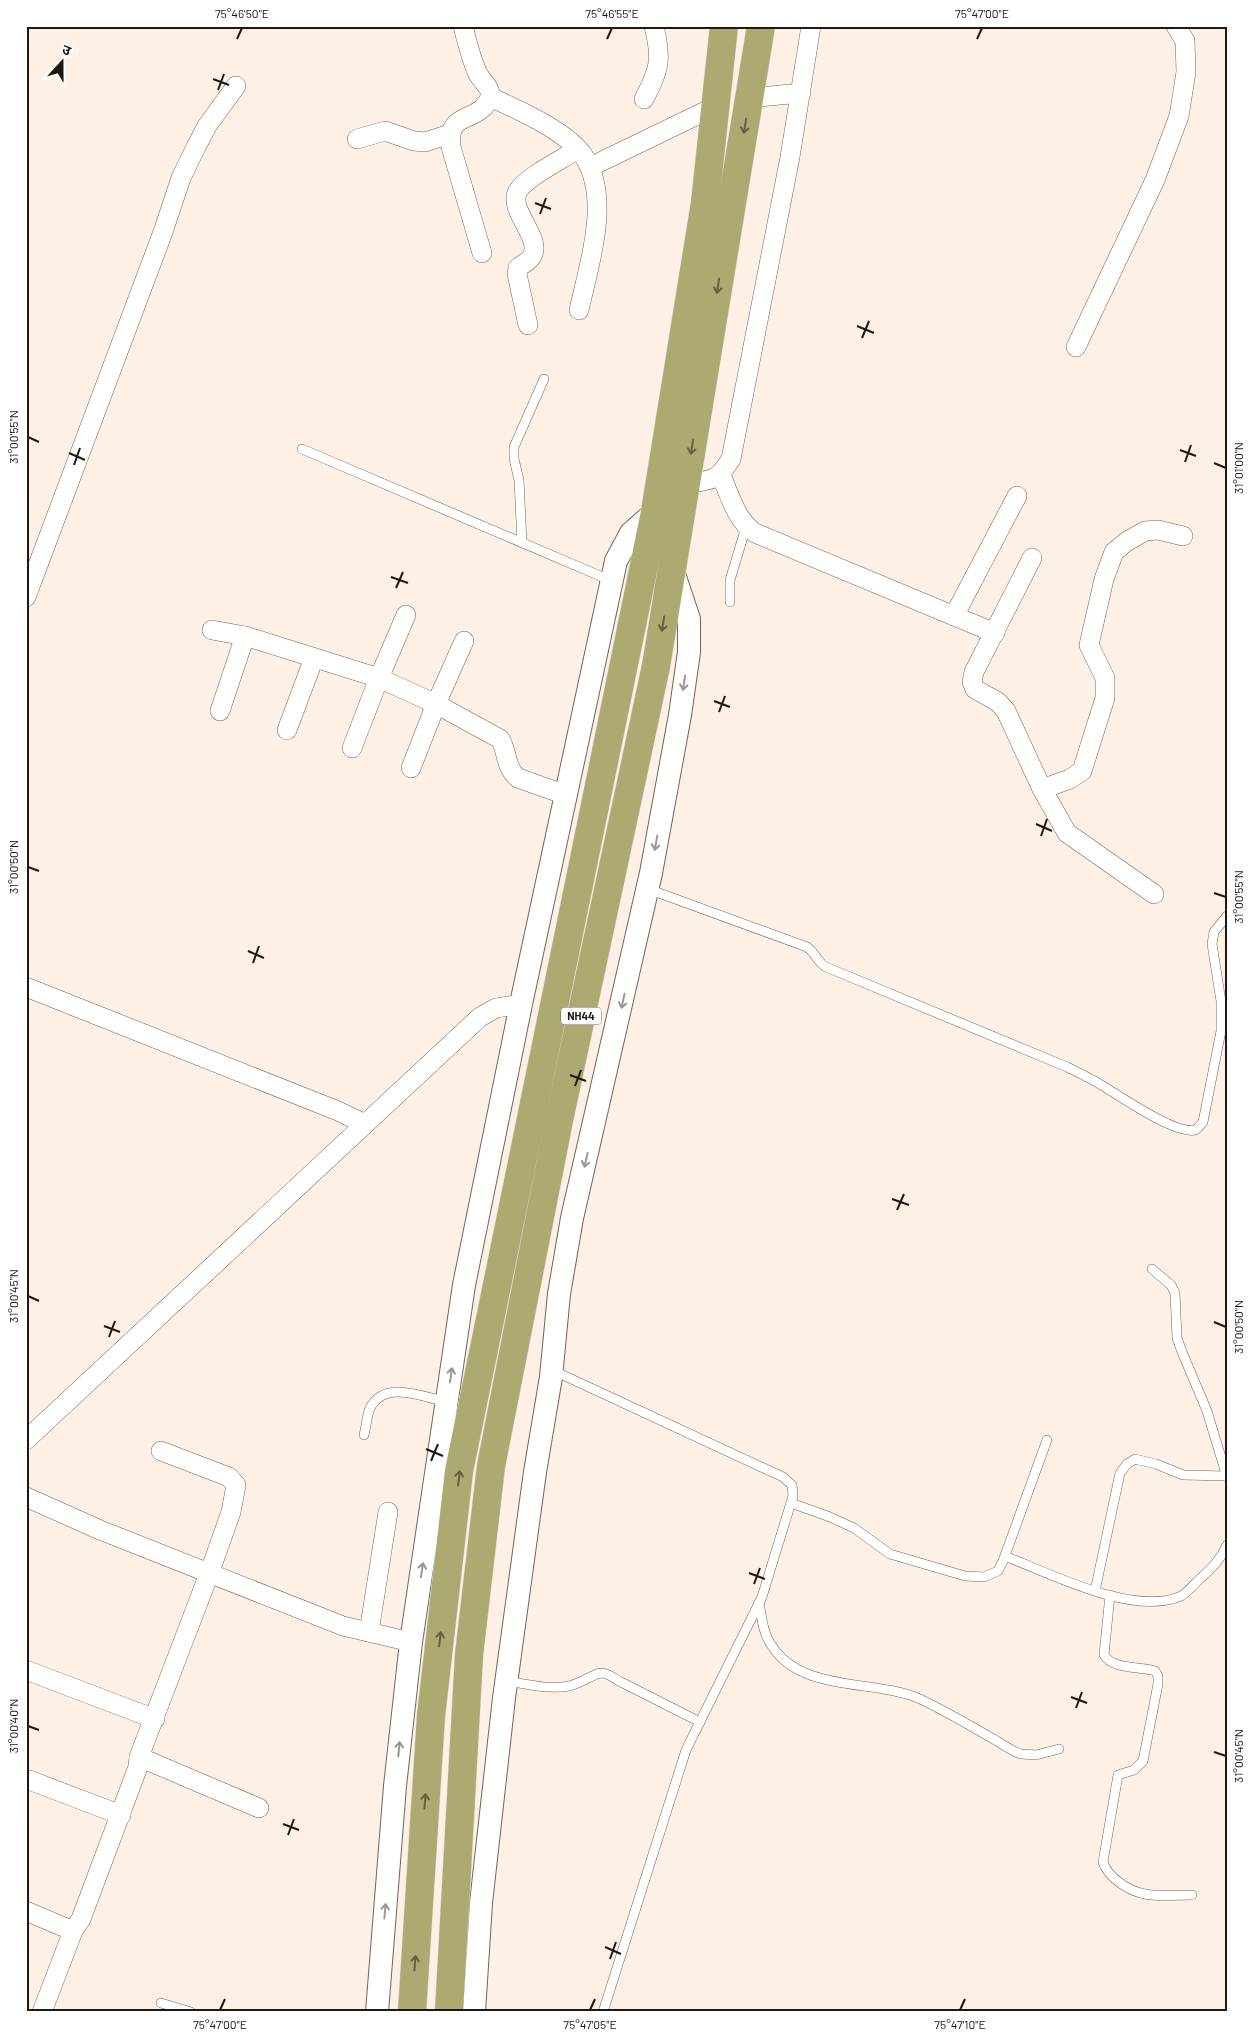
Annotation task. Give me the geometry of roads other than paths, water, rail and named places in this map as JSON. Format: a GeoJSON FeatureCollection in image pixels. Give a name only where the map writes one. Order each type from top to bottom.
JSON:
{"type":"FeatureCollection","features":[{"type":"Feature","properties":{"kind":"highway","name":"NH44"},"geometry":{"type":"LineString","coordinates":[[412,2012],[431,1716],[459,1471],[655,512],[705,203],[724,26]]}},
{"type":"Feature","properties":{"kind":"highway","name":"NH44"},"geometry":{"type":"LineString","coordinates":[[449,2012],[470,1655],[491,1466],[559,1120],[656,666],[761,26]]}},
{"type":"Feature","properties":{"kind":"street"},"geometry":{"type":"LineString","coordinates":[[462,26],[478,73],[489,90],[490,97],[488,103],[477,113],[457,122],[450,134],[451,147],[482,253]]}},
{"type":"Feature","properties":{"kind":"street"},"geometry":{"type":"LineString","coordinates":[[644,98],[653,82],[660,63],[659,45],[654,26]]}},
{"type":"Feature","properties":{"kind":"street"},"geometry":{"type":"LineString","coordinates":[[686,484],[712,479],[721,475],[731,459],[801,93],[811,26]]}},
{"type":"Feature","properties":{"kind":"street"},"geometry":{"type":"LineString","coordinates":[[1076,347],[1155,180],[1179,116],[1186,72],[1185,41],[1176,26]]}},
{"type":"Feature","properties":{"kind":"street"},"geometry":{"type":"LineString","coordinates":[[26,597],[163,232],[181,178],[207,126],[236,86]]}},
{"type":"Feature","properties":{"kind":"street"},"geometry":{"type":"LineString","coordinates":[[749,98],[801,93]]}},
{"type":"Feature","properties":{"kind":"street"},"geometry":{"type":"LineString","coordinates":[[490,97],[541,122],[578,150],[590,167],[598,211],[592,253],[579,310]]}},
{"type":"Feature","properties":{"kind":"street"},"geometry":{"type":"LineString","coordinates":[[590,167],[716,106]]}},
{"type":"Feature","properties":{"kind":"street"},"geometry":{"type":"LineString","coordinates":[[357,139],[385,131],[414,141],[425,142],[450,134]]}},
{"type":"Feature","properties":{"kind":"street"},"geometry":{"type":"LineString","coordinates":[[528,325],[517,274],[518,268],[530,260],[535,251],[516,198],[518,192],[528,181],[578,150]]}},
{"type":"Feature","properties":{"kind":"street"},"geometry":{"type":"LineString","coordinates":[[721,475],[737,513],[746,527],[755,533],[995,633]]}},
{"type":"Feature","properties":{"kind":"street"},"geometry":{"type":"LineString","coordinates":[[954,616],[1018,496]]}},
{"type":"Feature","properties":{"kind":"street"},"geometry":{"type":"LineString","coordinates":[[377,2012],[395,1786],[410,1642],[464,1285],[521,1004],[616,561],[631,533],[655,512]]}},
{"type":"Feature","properties":{"kind":"street"},"geometry":{"type":"LineString","coordinates":[[1042,788],[1070,779],[1082,772],[1105,698],[1105,678],[1089,645],[1104,579],[1114,552],[1126,542],[1145,531],[1158,530],[1183,536]]}},
{"type":"Feature","properties":{"kind":"street"},"geometry":{"type":"LineString","coordinates":[[1032,558],[974,672],[972,682],[975,689],[998,702],[1006,711],[1042,788],[1067,833],[1154,894]]}},
{"type":"Feature","properties":{"kind":"street"},"geometry":{"type":"LineString","coordinates":[[474,2012],[481,1903],[506,1681],[552,1370],[559,1294],[572,1218],[648,889],[680,715],[689,652],[689,619],[672,567]]}},
{"type":"Feature","properties":{"kind":"street"},"geometry":{"type":"LineString","coordinates":[[352,748],[406,615]]}},
{"type":"Feature","properties":{"kind":"street"},"geometry":{"type":"LineString","coordinates":[[212,630],[245,636],[379,678],[436,704],[500,739],[506,748],[508,764],[512,773],[518,778],[566,795]]}},
{"type":"Feature","properties":{"kind":"street"},"geometry":{"type":"LineString","coordinates":[[220,711],[245,636]]}},
{"type":"Feature","properties":{"kind":"street"},"geometry":{"type":"LineString","coordinates":[[411,768],[436,704],[464,641]]}},
{"type":"Feature","properties":{"kind":"street"},"geometry":{"type":"LineString","coordinates":[[287,730],[314,658]]}},
{"type":"Feature","properties":{"kind":"street"},"geometry":{"type":"LineString","coordinates":[[26,987],[338,1111],[366,1124]]}},
{"type":"Feature","properties":{"kind":"street"},"geometry":{"type":"LineString","coordinates":[[26,1440],[480,1017],[496,1008],[521,1004]]}},
{"type":"Feature","properties":{"kind":"street"},"geometry":{"type":"LineString","coordinates":[[42,2012],[73,1932],[81,1919],[121,1815],[138,1767],[139,1757],[232,1512],[236,1484],[229,1477],[161,1451]]}},
{"type":"Feature","properties":{"kind":"street"},"geometry":{"type":"LineString","coordinates":[[26,1497],[100,1530],[343,1626],[410,1642]]}},
{"type":"Feature","properties":{"kind":"street"},"geometry":{"type":"LineString","coordinates":[[369,1632],[388,1512]]}},
{"type":"Feature","properties":{"kind":"street"},"geometry":{"type":"LineString","coordinates":[[26,1670],[155,1719]]}},
{"type":"Feature","properties":{"kind":"street"},"geometry":{"type":"LineString","coordinates":[[139,1757],[259,1808]]}},
{"type":"Feature","properties":{"kind":"street"},"geometry":{"type":"LineString","coordinates":[[29,1780],[121,1815]]}},
{"type":"Feature","properties":{"kind":"street"},"geometry":{"type":"LineString","coordinates":[[26,1911],[73,1932]]}},
{"type":"Feature","properties":{"kind":"lane"},"geometry":{"type":"LineString","coordinates":[[522,543],[519,480],[514,459],[514,447],[544,379]]}},
{"type":"Feature","properties":{"kind":"lane"},"geometry":{"type":"LineString","coordinates":[[302,449],[612,582]]}},
{"type":"Feature","properties":{"kind":"lane"},"geometry":{"type":"LineString","coordinates":[[730,602],[730,580],[746,527]]}},
{"type":"Feature","properties":{"kind":"lane"},"geometry":{"type":"LineString","coordinates":[[648,889],[808,947],[813,951],[819,963],[826,968],[1067,1067],[1158,1119],[1180,1128],[1193,1130],[1199,1128],[1203,1122],[1221,1031],[1221,1001],[1212,944],[1214,932],[1227,916]]}},
{"type":"Feature","properties":{"kind":"lane"},"geometry":{"type":"LineString","coordinates":[[1095,1591],[1120,1473],[1127,1464],[1135,1458],[1183,1475],[1227,1477],[1207,1411],[1178,1338],[1175,1293],[1171,1285],[1152,1269]]}},
{"type":"Feature","properties":{"kind":"lane"},"geometry":{"type":"LineString","coordinates":[[552,1370],[783,1477],[792,1485],[793,1496],[759,1603],[686,1750],[604,2012]]}},
{"type":"Feature","properties":{"kind":"lane"},"geometry":{"type":"LineString","coordinates":[[364,1435],[370,1408],[380,1397],[389,1391],[447,1402]]}},
{"type":"Feature","properties":{"kind":"lane"},"geometry":{"type":"LineString","coordinates":[[791,1503],[854,1528],[890,1554],[966,1576],[984,1577],[998,1571],[1005,1556],[1047,1440]]}},
{"type":"Feature","properties":{"kind":"lane"},"geometry":{"type":"LineString","coordinates":[[1005,1556],[1095,1591],[1136,1602],[1160,1602],[1182,1595],[1218,1562],[1227,1545]]}},
{"type":"Feature","properties":{"kind":"lane"},"geometry":{"type":"LineString","coordinates":[[1110,1595],[1104,1655],[1107,1661],[1114,1664],[1155,1671],[1158,1676],[1158,1684],[1143,1761],[1134,1770],[1118,1775],[1104,1862],[1106,1871],[1118,1882],[1145,1894],[1192,1895]]}},
{"type":"Feature","properties":{"kind":"lane"},"geometry":{"type":"LineString","coordinates":[[759,1603],[764,1631],[772,1646],[782,1659],[798,1669],[823,1679],[900,1693],[920,1699],[1021,1754],[1036,1755],[1059,1749]]}},
{"type":"Feature","properties":{"kind":"lane"},"geometry":{"type":"LineString","coordinates":[[506,1681],[552,1688],[584,1682],[598,1674],[608,1674],[700,1722]]}},
{"type":"Feature","properties":{"kind":"lane"},"geometry":{"type":"LineString","coordinates":[[161,2003],[191,2012]]}}]}
